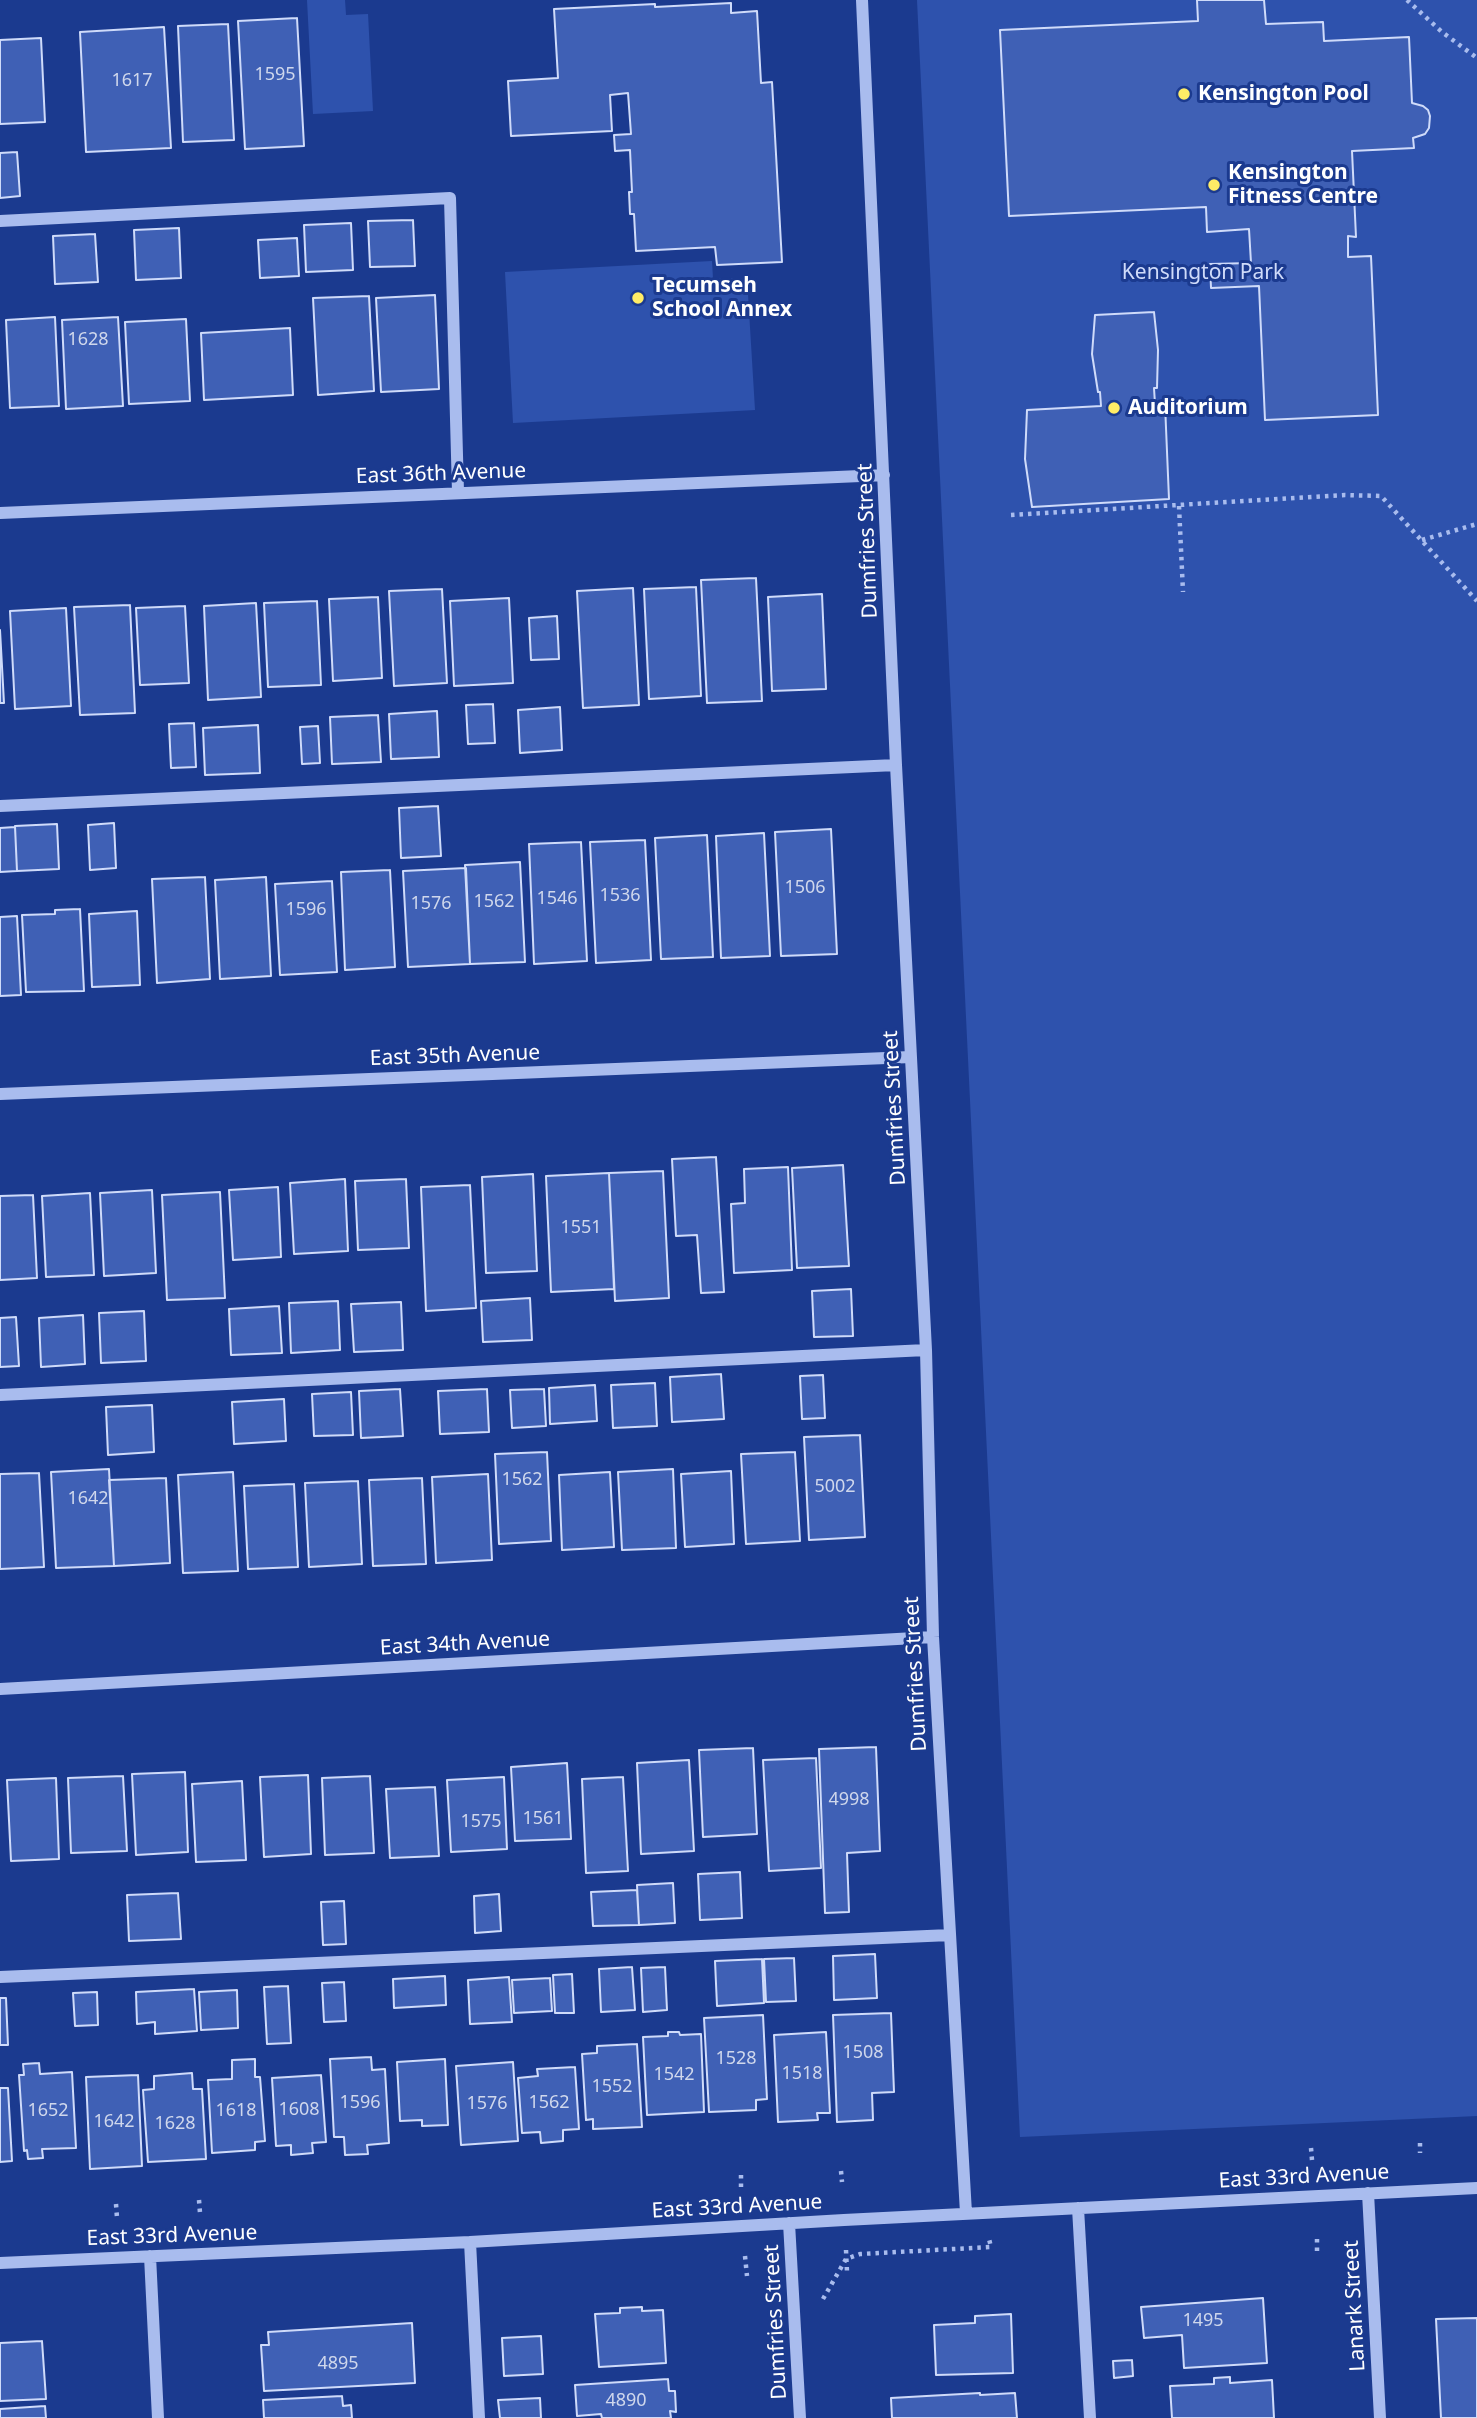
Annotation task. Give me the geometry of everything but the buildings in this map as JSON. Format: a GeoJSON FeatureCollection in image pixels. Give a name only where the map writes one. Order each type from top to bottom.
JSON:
{"type":"FeatureCollection","features":[{"type":"Feature","properties":{"kind":"street","name":"Dumfries Street"},"geometry":{"type":"LineString","coordinates":[[862,0],[926,1350],[933,1637],[966,2213]]}},
{"type":"Feature","properties":{"kind":"street"},"geometry":{"type":"LineString","coordinates":[[0,221],[450,198],[458,492]]}},
{"type":"Feature","properties":{"kind":"street","name":"East 36th Avenue"},"geometry":{"type":"LineString","coordinates":[[0,513],[884,475]]}},
{"type":"Feature","properties":{"kind":"street"},"geometry":{"type":"LineString","coordinates":[[0,806],[897,765]]}},
{"type":"Feature","properties":{"kind":"street","name":"East 35th Avenue"},"geometry":{"type":"LineString","coordinates":[[0,1094],[911,1057]]}},
{"type":"Feature","properties":{"kind":"street"},"geometry":{"type":"LineString","coordinates":[[0,1395],[926,1350]]}},
{"type":"Feature","properties":{"kind":"street","name":"East 34th Avenue"},"geometry":{"type":"LineString","coordinates":[[0,1689],[933,1637]]}},
{"type":"Feature","properties":{"kind":"street"},"geometry":{"type":"LineString","coordinates":[[0,1977],[950,1935]]}},
{"type":"Feature","properties":{"kind":"street","name":"East 33rd Avenue"},"geometry":{"type":"LineString","coordinates":[[0,2263],[470,2242],[966,2213],[1477,2188]]}},
{"type":"Feature","properties":{"kind":"street","name":"Lanark Street"},"geometry":{"type":"LineString","coordinates":[[1367,2193],[1380,2418]]}},
{"type":"Feature","properties":{"kind":"street"},"geometry":{"type":"LineString","coordinates":[[1077,2208],[1090,2418]]}},
{"type":"Feature","properties":{"kind":"street","name":"Dumfries Street"},"geometry":{"type":"LineString","coordinates":[[789,2223],[800,2418]]}},
{"type":"Feature","properties":{"kind":"street"},"geometry":{"type":"LineString","coordinates":[[470,2242],[479,2418]]}},
{"type":"Feature","properties":{"kind":"street"},"geometry":{"type":"LineString","coordinates":[[150,2256],[159,2418]]}},
{"type":"Feature","properties":{"kind":"path"},"geometry":{"type":"LineString","coordinates":[[1407,0],[1432,24],[1477,58]]}},
{"type":"Feature","properties":{"kind":"path"},"geometry":{"type":"LineString","coordinates":[[1011,515],[1345,495],[1381,496],[1477,601]]}},
{"type":"Feature","properties":{"kind":"path"},"geometry":{"type":"LineString","coordinates":[[1178,506],[1183,592]]}},
{"type":"Feature","properties":{"kind":"path"},"geometry":{"type":"LineString","coordinates":[[1422,540],[1477,524]]}},
{"type":"Feature","properties":{"kind":"path"},"geometry":{"type":"LineString","coordinates":[[1420,2143],[1420,2153]]}},
{"type":"Feature","properties":{"kind":"path"},"geometry":{"type":"LineString","coordinates":[[1311,2148],[1312,2160]]}},
{"type":"Feature","properties":{"kind":"path"},"geometry":{"type":"LineString","coordinates":[[841,2171],[842,2182]]}},
{"type":"Feature","properties":{"kind":"path"},"geometry":{"type":"LineString","coordinates":[[740,2175],[741,2187]]}},
{"type":"Feature","properties":{"kind":"path"},"geometry":{"type":"LineString","coordinates":[[199,2200],[200,2213]]}},
{"type":"Feature","properties":{"kind":"path"},"geometry":{"type":"LineString","coordinates":[[116,2204],[117,2218]]}},
{"type":"Feature","properties":{"kind":"path"},"geometry":{"type":"LineString","coordinates":[[1317,2239],[1317,2251]]}},
{"type":"Feature","properties":{"kind":"path"},"geometry":{"type":"LineString","coordinates":[[796,2334],[815,2314],[846,2259],[860,2254],[991,2247],[990,2240]]}},
{"type":"Feature","properties":{"kind":"path"},"geometry":{"type":"LineString","coordinates":[[846,2250],[847,2272]]}},
{"type":"Feature","properties":{"kind":"path"},"geometry":{"type":"LineString","coordinates":[[745,2256],[747,2276]]}},
{"type":"Feature","properties":{"kind":"green space"},"geometry":{"type":"Polygon","coordinates":[[[307,0],[345,0],[346,15],[368,14],[373,111],[313,114],[307,0]]]}},
{"type":"Feature","properties":{"kind":"green space","name":"Kensington Park"},"geometry":{"type":"Polygon","coordinates":[[[917,0],[1477,0],[1477,2116],[1020,2137],[917,0]]]}},
{"type":"Feature","properties":{"kind":"green space"},"geometry":{"type":"Polygon","coordinates":[[[712,261],[713,279],[747,278],[755,410],[513,423],[505,272],[712,261]]]}},
{"type":"Feature","properties":{"kind":"place","name":"Kensington Pool"},"geometry":{"type":"Point","coordinates":[1184,94]}},
{"type":"Feature","properties":{"kind":"place","name":"Kensington Fitness Centre"},"geometry":{"type":"Point","coordinates":[1214,185]}},
{"type":"Feature","properties":{"kind":"place","name":"Tecumseh School Annex"},"geometry":{"type":"Point","coordinates":[638,298]}},
{"type":"Feature","properties":{"kind":"place","name":"Auditorium"},"geometry":{"type":"Point","coordinates":[1114,408]}}]}
